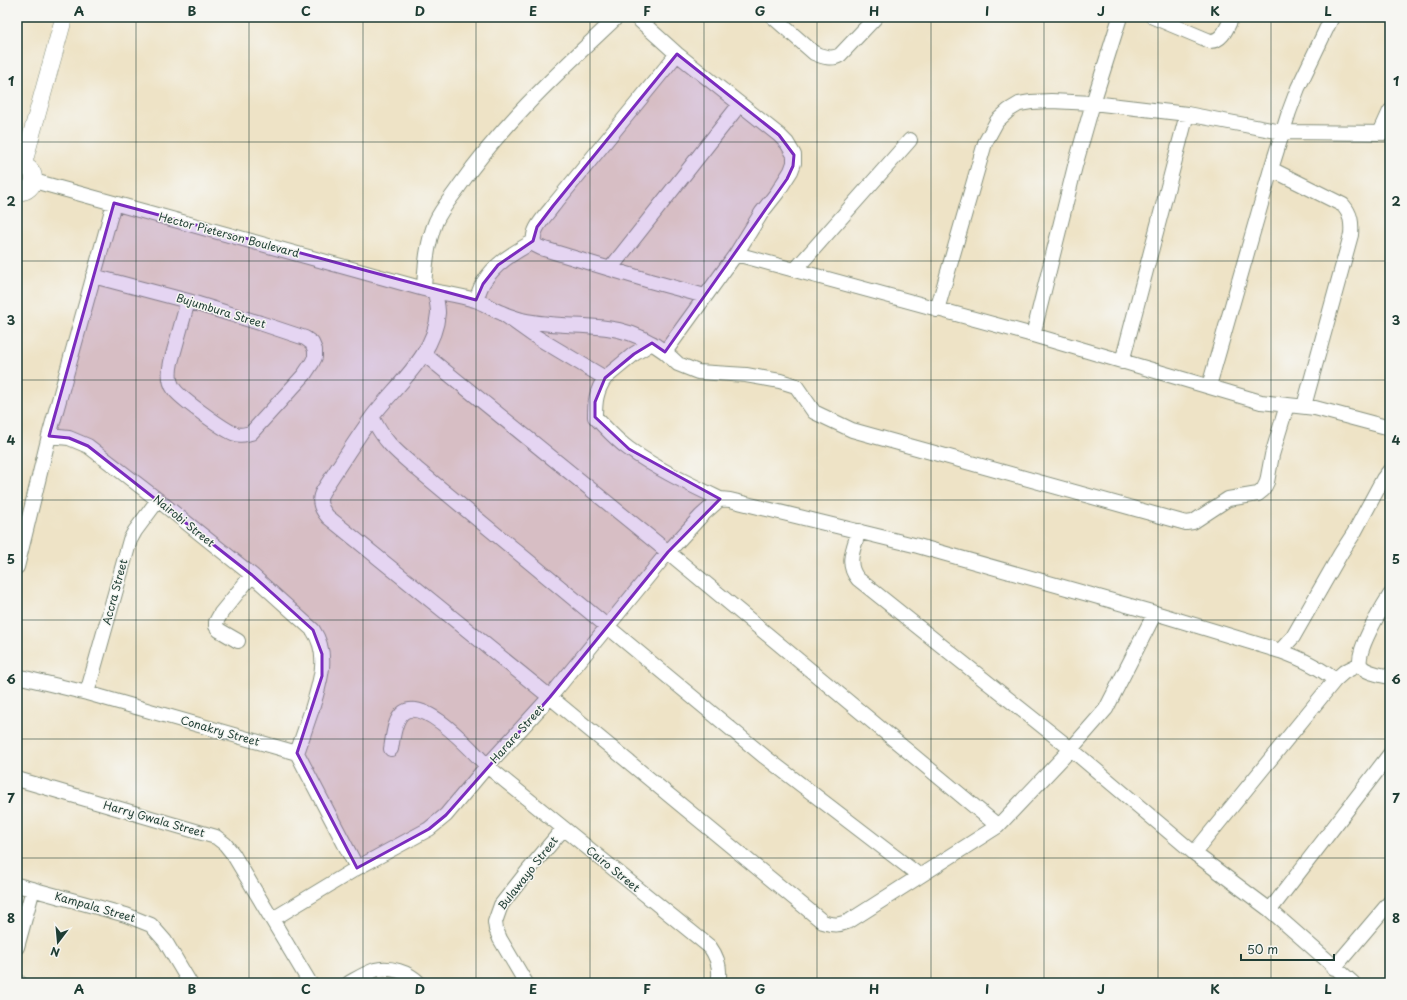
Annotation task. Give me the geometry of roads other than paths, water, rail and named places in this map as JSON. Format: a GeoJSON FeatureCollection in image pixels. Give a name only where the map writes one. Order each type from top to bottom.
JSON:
{"type":"FeatureCollection","features":[{"type":"Feature","properties":{"kind":"street"},"geometry":{"type":"LineString","coordinates":[[17,192],[28,190],[34,181],[34,176],[31,171],[20,165],[64,17]]}},
{"type":"Feature","properties":{"kind":"street"},"geometry":{"type":"LineString","coordinates":[[617,17],[521,110],[493,141],[471,169],[436,221],[427,250],[429,290],[438,312],[433,335],[424,354],[372,417],[321,494],[320,500],[322,510],[328,517],[550,697],[823,922],[830,924],[843,924],[998,826],[1071,749],[1106,708],[1155,613]]}},
{"type":"Feature","properties":{"kind":"street"},"geometry":{"type":"LineString","coordinates":[[636,17],[678,54],[787,143],[794,155],[794,163],[787,179],[762,212],[736,254],[665,352]]}},
{"type":"Feature","properties":{"kind":"street"},"geometry":{"type":"LineString","coordinates":[[773,17],[814,53],[822,57],[833,58],[840,55],[876,17]]}},
{"type":"Feature","properties":{"kind":"street"},"geometry":{"type":"LineString","coordinates":[[1033,336],[1075,166],[1120,17]]}},
{"type":"Feature","properties":{"kind":"street"},"geometry":{"type":"LineString","coordinates":[[1153,17],[1210,41],[1219,39],[1223,35],[1232,17]]}},
{"type":"Feature","properties":{"kind":"street"},"geometry":{"type":"LineString","coordinates":[[1209,386],[1282,132],[1298,88],[1332,17]]}},
{"type":"Feature","properties":{"kind":"street"},"geometry":{"type":"LineString","coordinates":[[678,54],[537,227],[534,235],[534,241],[535,245],[541,248],[705,296]]}},
{"type":"Feature","properties":{"kind":"street"},"geometry":{"type":"LineString","coordinates":[[937,310],[985,143],[997,121],[1009,110],[1019,104],[1031,102],[1093,104],[1187,114],[1282,132],[1385,133],[1390,111]]}},
{"type":"Feature","properties":{"kind":"street"},"geometry":{"type":"LineString","coordinates":[[610,269],[740,104]]}},
{"type":"Feature","properties":{"kind":"street"},"geometry":{"type":"LineString","coordinates":[[1122,362],[1187,114]]}},
{"type":"Feature","properties":{"kind":"street"},"geometry":{"type":"LineString","coordinates":[[795,270],[910,140]]}},
{"type":"Feature","properties":{"kind":"street"},"geometry":{"type":"LineString","coordinates":[[1271,169],[1344,205],[1350,214],[1352,221],[1351,235],[1304,406]]}},
{"type":"Feature","properties":{"kind":"street","name":"Hector Pieterson Boulevard"},"geometry":{"type":"LineString","coordinates":[[34,181],[429,290],[476,300],[502,314]]}},
{"type":"Feature","properties":{"kind":"street"},"geometry":{"type":"LineString","coordinates":[[17,567],[49,436],[114,203]]}},
{"type":"Feature","properties":{"kind":"street"},"geometry":{"type":"LineString","coordinates":[[476,300],[483,284],[498,264],[534,241]]}},
{"type":"Feature","properties":{"kind":"street"},"geometry":{"type":"LineString","coordinates":[[736,254],[1033,336],[1265,403],[1323,409],[1390,428]]}},
{"type":"Feature","properties":{"kind":"street","name":"Bujumbura Street"},"geometry":{"type":"LineString","coordinates":[[93,276],[188,301],[260,323],[305,338],[312,343],[315,350],[315,357],[304,375],[251,433],[242,435],[234,434],[207,416],[173,388],[170,381],[169,372],[188,301]]}},
{"type":"Feature","properties":{"kind":"street"},"geometry":{"type":"LineString","coordinates":[[502,314],[522,320],[599,326],[618,329],[640,336],[665,352],[678,364],[698,372],[746,375],[780,381],[796,386],[814,412],[852,430],[1186,524],[1193,522],[1228,499],[1258,494],[1263,490],[1267,482],[1272,455],[1286,405]]}},
{"type":"Feature","properties":{"kind":"street"},"geometry":{"type":"LineString","coordinates":[[502,314],[533,335],[604,378]]}},
{"type":"Feature","properties":{"kind":"street"},"geometry":{"type":"LineString","coordinates":[[652,343],[634,354],[604,378],[598,387],[595,402],[595,417],[607,430],[629,448],[668,472],[720,499],[730,500],[918,546],[1155,613],[1280,651],[1311,663],[1323,670],[1335,680]]}},
{"type":"Feature","properties":{"kind":"street"},"geometry":{"type":"LineString","coordinates":[[424,354],[668,552],[998,826]]}},
{"type":"Feature","properties":{"kind":"street"},"geometry":{"type":"LineString","coordinates":[[372,417],[379,431],[399,454],[765,756],[920,876]]}},
{"type":"Feature","properties":{"kind":"street","name":"Nairobi Street"},"geometry":{"type":"LineString","coordinates":[[49,436],[69,438],[88,446],[252,575],[312,630],[320,644],[323,664],[322,676],[297,753]]}},
{"type":"Feature","properties":{"kind":"street"},"geometry":{"type":"LineString","coordinates":[[1280,651],[1293,637],[1354,533],[1383,479],[1390,470]]}},
{"type":"Feature","properties":{"kind":"street","name":"Harare Street"},"geometry":{"type":"LineString","coordinates":[[273,918],[357,868],[429,829],[446,815],[487,766],[550,697],[668,552],[700,516],[720,499]]}},
{"type":"Feature","properties":{"kind":"street","name":"Accra Street"},"geometry":{"type":"LineString","coordinates":[[87,692],[130,540],[158,500]]}},
{"type":"Feature","properties":{"kind":"street"},"geometry":{"type":"LineString","coordinates":[[859,531],[851,557],[853,573],[858,579],[1071,749],[1194,853],[1270,910],[1352,983]]}},
{"type":"Feature","properties":{"kind":"street"},"geometry":{"type":"LineString","coordinates":[[238,641],[219,630],[216,626],[216,622],[221,613],[252,575]]}},
{"type":"Feature","properties":{"kind":"street"},"geometry":{"type":"LineString","coordinates":[[1390,595],[1374,622],[1359,658],[1360,664],[1365,669],[1390,677]]}},
{"type":"Feature","properties":{"kind":"street"},"geometry":{"type":"LineString","coordinates":[[1194,853],[1335,680],[1344,672],[1360,664]]}},
{"type":"Feature","properties":{"kind":"street","name":"Conakry Street"},"geometry":{"type":"LineString","coordinates":[[17,676],[87,692],[297,753]]}},
{"type":"Feature","properties":{"kind":"street","name":"Cairo Street"},"geometry":{"type":"LineString","coordinates":[[391,749],[398,719],[404,713],[413,709],[424,712],[434,718],[465,744],[487,766],[710,947],[716,955],[719,976],[718,983]]}},
{"type":"Feature","properties":{"kind":"street"},"geometry":{"type":"LineString","coordinates":[[297,753],[357,868]]}},
{"type":"Feature","properties":{"kind":"street"},"geometry":{"type":"LineString","coordinates":[[1270,910],[1390,754]]}},
{"type":"Feature","properties":{"kind":"street","name":"Harry Gwala Street"},"geometry":{"type":"LineString","coordinates":[[17,779],[216,837],[234,854],[310,983]]}},
{"type":"Feature","properties":{"kind":"street","name":"Bulawayo Street"},"geometry":{"type":"LineString","coordinates":[[526,983],[500,939],[495,922],[501,905],[563,829]]}},
{"type":"Feature","properties":{"kind":"street","name":"Kampala Street"},"geometry":{"type":"LineString","coordinates":[[17,885],[126,915],[151,926],[165,941],[190,983]]}},
{"type":"Feature","properties":{"kind":"street"},"geometry":{"type":"LineString","coordinates":[[17,947],[33,889]]}},
{"type":"Feature","properties":{"kind":"street"},"geometry":{"type":"LineString","coordinates":[[1334,968],[1390,902]]}},
{"type":"Feature","properties":{"kind":"street"},"geometry":{"type":"LineString","coordinates":[[349,983],[376,970],[388,969],[409,975],[419,983]]}}]}
